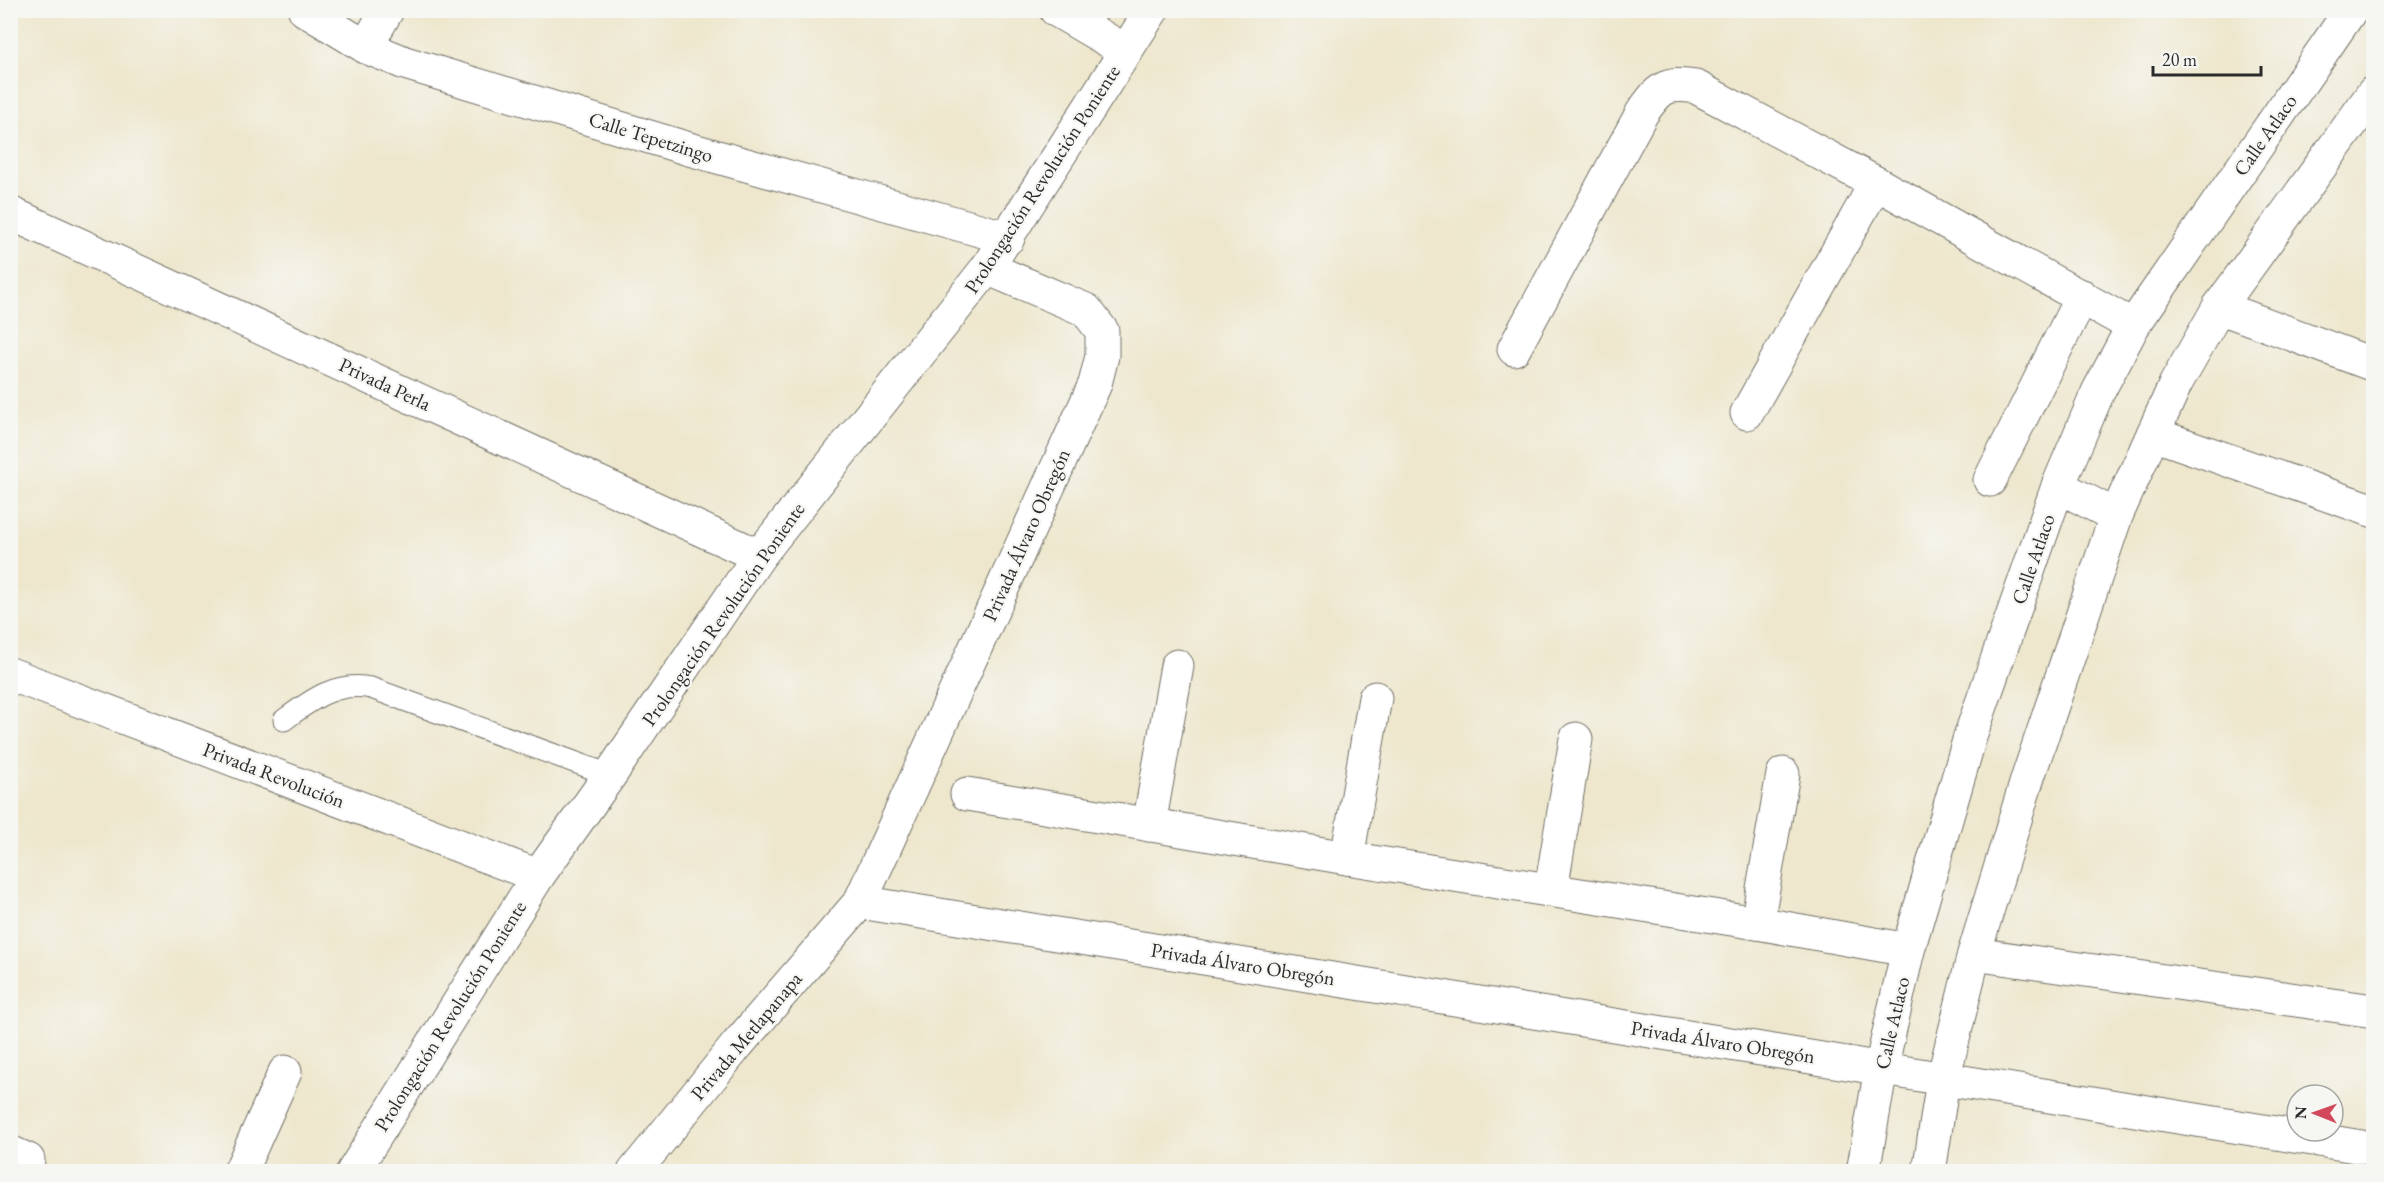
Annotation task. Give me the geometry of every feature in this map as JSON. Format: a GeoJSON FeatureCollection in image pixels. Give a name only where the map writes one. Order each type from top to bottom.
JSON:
{"type":"FeatureCollection","features":[{"type":"Feature","properties":{"kind":"street","name":"Calle Tepetzingo"},"geometry":{"type":"LineString","coordinates":[[305,10],[366,48],[405,63],[689,149],[1008,238]]}},
{"type":"Feature","properties":{"kind":"street"},"geometry":{"type":"LineString","coordinates":[[366,48],[387,10]]}},
{"type":"Feature","properties":{"kind":"street"},"geometry":{"type":"LineString","coordinates":[[1056,10],[1126,51]]}},
{"type":"Feature","properties":{"kind":"street","name":"Prolongación Revolución Poniente"},"geometry":{"type":"LineString","coordinates":[[353,1172],[538,876],[610,775],[759,556],[987,268],[1152,10]]}},
{"type":"Feature","properties":{"kind":"street","name":"Calle Atlaco"},"geometry":{"type":"LineString","coordinates":[[1863,1172],[1881,1068],[1908,950],[1970,737],[2058,486],[2098,392],[2133,326],[2351,10]]}},
{"type":"Feature","properties":{"kind":"street"},"geometry":{"type":"LineString","coordinates":[[1514,349],[1642,113],[1659,90],[1678,84],[1696,87],[1876,183],[2133,326]]}},
{"type":"Feature","properties":{"kind":"street"},"geometry":{"type":"LineString","coordinates":[[1929,1172],[1943,1080],[1974,954],[2028,777],[2116,516],[2176,383],[2219,307],[2373,92]]}},
{"type":"Feature","properties":{"kind":"street"},"geometry":{"type":"LineString","coordinates":[[1747,413],[1876,183]]}},
{"type":"Feature","properties":{"kind":"street","name":"Privada Perla"},"geometry":{"type":"LineString","coordinates":[[10,213],[759,556]]}},
{"type":"Feature","properties":{"kind":"street","name":"Privada Álvaro Obregón"},"geometry":{"type":"LineString","coordinates":[[987,268],[1086,310],[1102,331],[1102,356],[1095,384],[860,902],[2373,1149]]}},
{"type":"Feature","properties":{"kind":"street"},"geometry":{"type":"LineString","coordinates":[[1990,480],[2082,296]]}},
{"type":"Feature","properties":{"kind":"street"},"geometry":{"type":"LineString","coordinates":[[2219,307],[2373,365]]}},
{"type":"Feature","properties":{"kind":"street"},"geometry":{"type":"LineString","coordinates":[[2153,434],[2373,511]]}},
{"type":"Feature","properties":{"kind":"street"},"geometry":{"type":"LineString","coordinates":[[2058,486],[2116,516]]}},
{"type":"Feature","properties":{"kind":"street"},"geometry":{"type":"LineString","coordinates":[[1149,825],[1178,666]]}},
{"type":"Feature","properties":{"kind":"street","name":"Privada Revolución"},"geometry":{"type":"LineString","coordinates":[[10,674],[538,876]]}},
{"type":"Feature","properties":{"kind":"street"},"geometry":{"type":"LineString","coordinates":[[1347,858],[1375,698]]}},
{"type":"Feature","properties":{"kind":"street"},"geometry":{"type":"LineString","coordinates":[[1551,890],[1576,739]]}},
{"type":"Feature","properties":{"kind":"street"},"geometry":{"type":"LineString","coordinates":[[1757,923],[1783,774]]}},
{"type":"Feature","properties":{"kind":"street"},"geometry":{"type":"LineString","coordinates":[[967,794],[1347,858],[1757,923],[1908,950]]}},
{"type":"Feature","properties":{"kind":"street","name":"Privada Metlapanapa"},"geometry":{"type":"LineString","coordinates":[[634,1172],[737,1045],[860,902]]}},
{"type":"Feature","properties":{"kind":"street"},"geometry":{"type":"LineString","coordinates":[[1974,954],[2373,1011]]}},
{"type":"Feature","properties":{"kind":"street"},"geometry":{"type":"LineString","coordinates":[[240,1172],[285,1072]]}},
{"type":"Feature","properties":{"kind":"lane"},"geometry":{"type":"LineString","coordinates":[[284,720],[317,695],[340,687],[357,685],[371,688],[610,775]]}}]}
